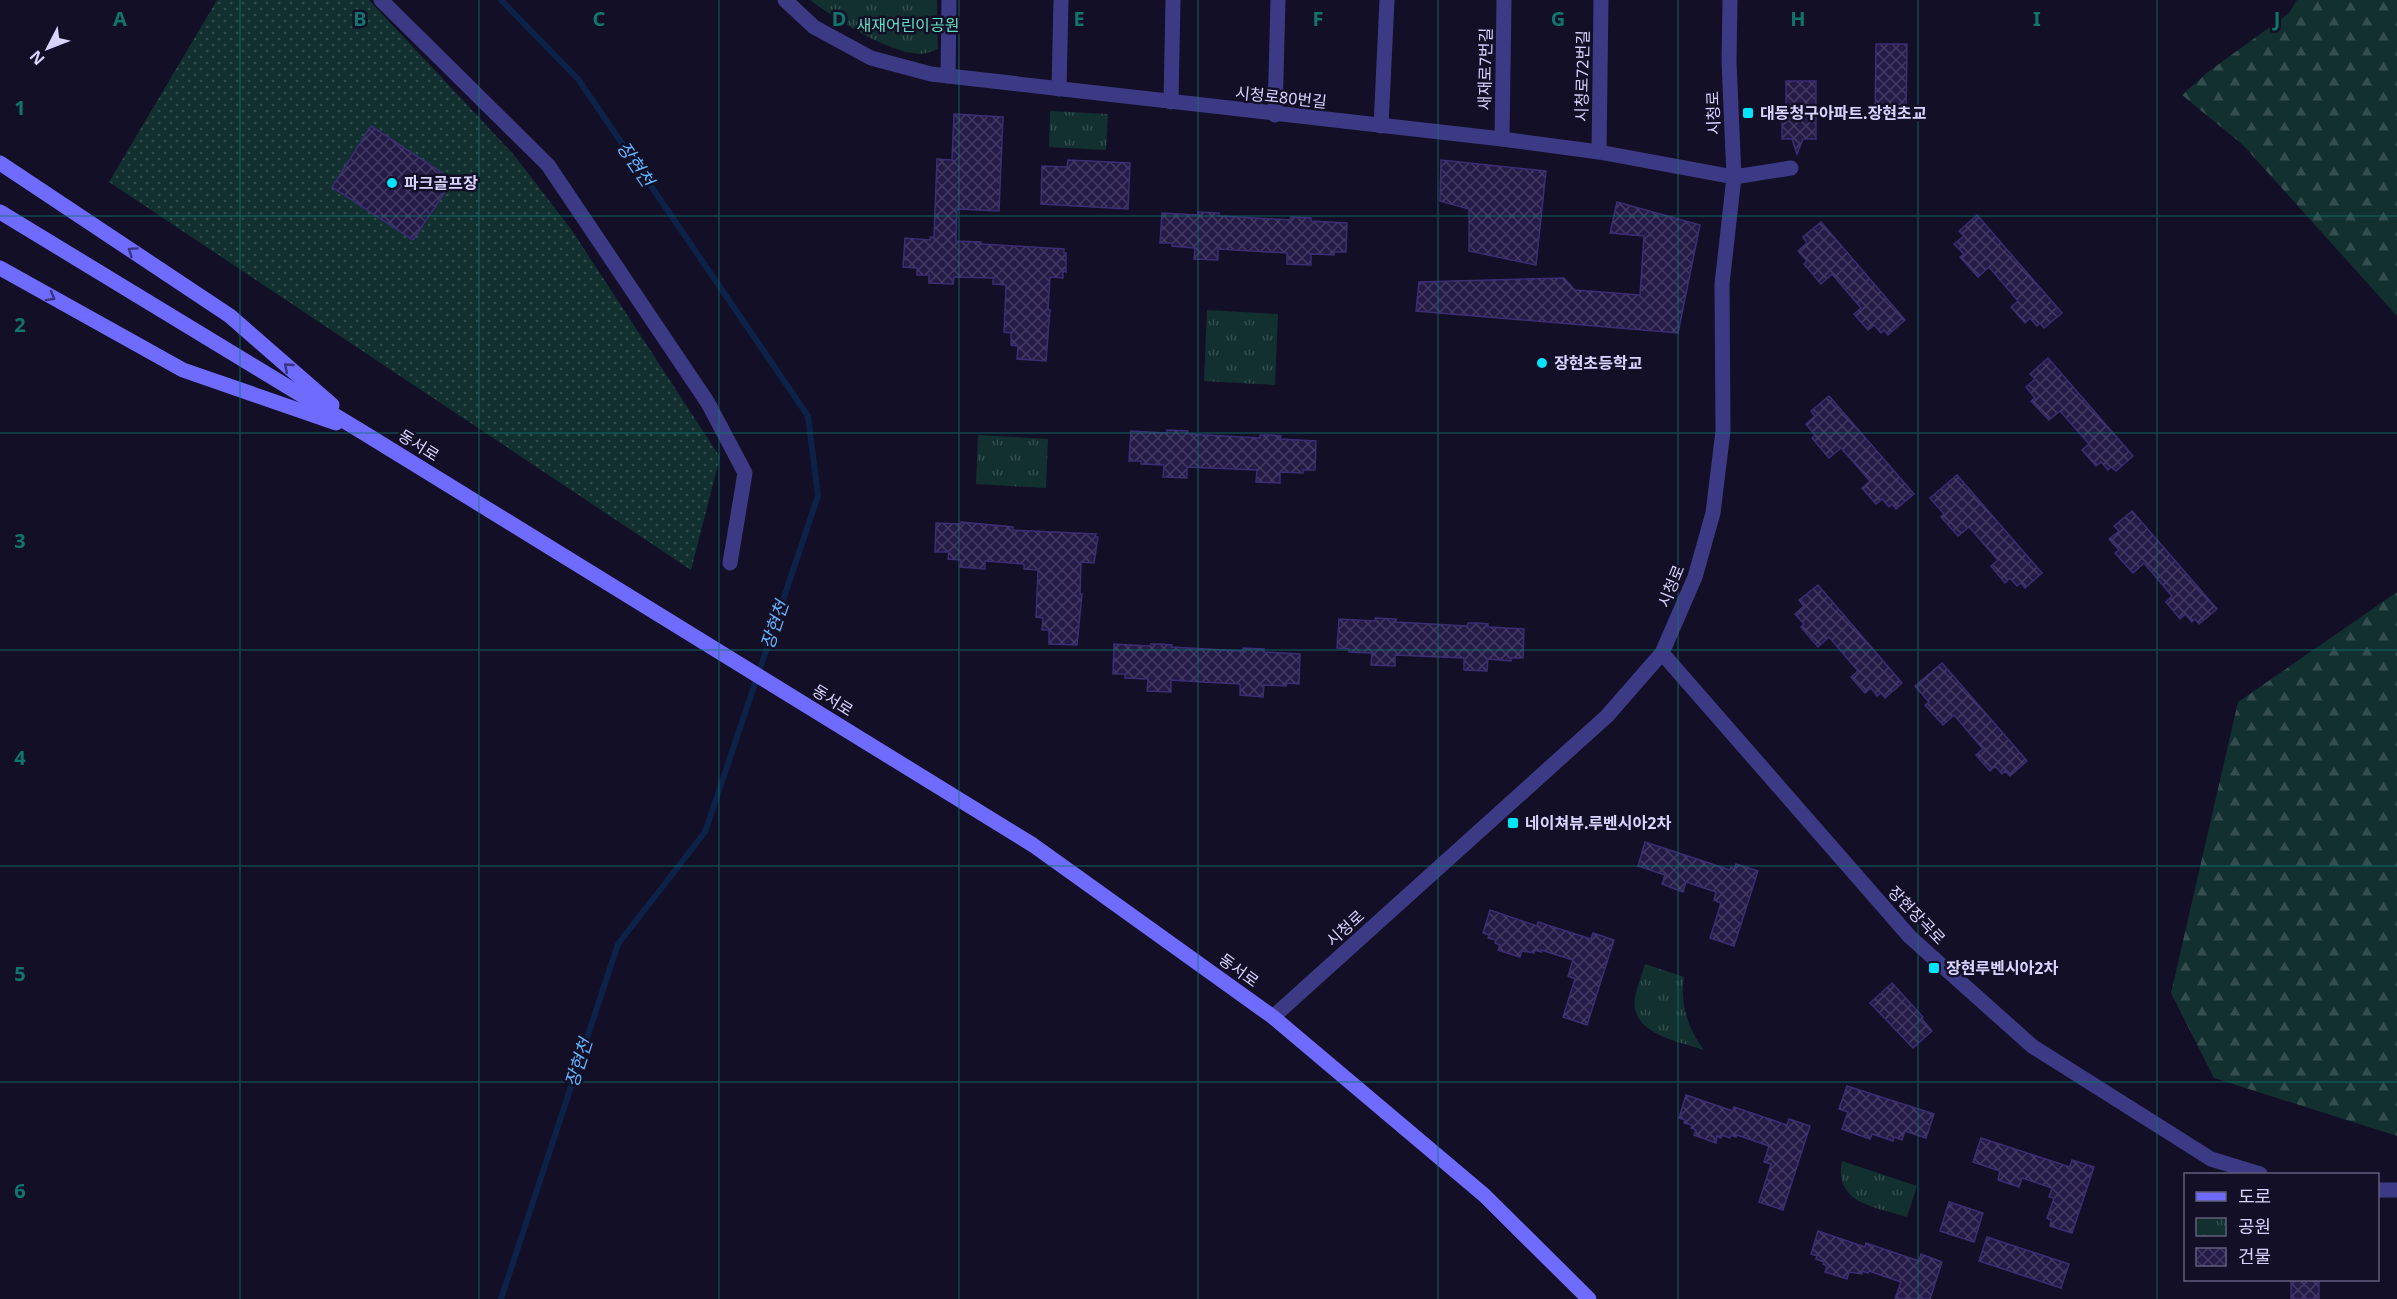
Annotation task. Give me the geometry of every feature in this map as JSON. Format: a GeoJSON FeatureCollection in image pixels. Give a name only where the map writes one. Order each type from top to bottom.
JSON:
{"type":"FeatureCollection","features":[{"type":"Feature","properties":{"kind":"main road"},"geometry":{"type":"LineString","coordinates":[[0,163],[230,316],[364,433]]}},
{"type":"Feature","properties":{"kind":"main road","name":"동서로"},"geometry":{"type":"LineString","coordinates":[[0,213],[364,433],[1033,845],[1273,1017],[1484,1194],[1589,1299]]}},
{"type":"Feature","properties":{"kind":"main road"},"geometry":{"type":"LineString","coordinates":[[0,268],[183,370],[364,433]]}},
{"type":"Feature","properties":{"kind":"street"},"geometry":{"type":"LineString","coordinates":[[381,0],[548,165],[708,404],[745,473],[730,563]]}},
{"type":"Feature","properties":{"kind":"street","name":"시청로80번길"},"geometry":{"type":"LineString","coordinates":[[785,0],[814,27],[871,58],[931,74],[1275,115],[1502,139],[1599,152],[1734,177],[1791,168]]}},
{"type":"Feature","properties":{"kind":"street"},"geometry":{"type":"LineString","coordinates":[[948,76],[949,0]]}},
{"type":"Feature","properties":{"kind":"street"},"geometry":{"type":"LineString","coordinates":[[1059,89],[1061,0]]}},
{"type":"Feature","properties":{"kind":"street"},"geometry":{"type":"LineString","coordinates":[[1171,102],[1173,0]]}},
{"type":"Feature","properties":{"kind":"street"},"geometry":{"type":"LineString","coordinates":[[1275,115],[1278,0]]}},
{"type":"Feature","properties":{"kind":"street"},"geometry":{"type":"LineString","coordinates":[[1381,126],[1387,0]]}},
{"type":"Feature","properties":{"kind":"street","name":"새재로7번길"},"geometry":{"type":"LineString","coordinates":[[1502,139],[1504,0]]}},
{"type":"Feature","properties":{"kind":"street","name":"시청로72번길"},"geometry":{"type":"LineString","coordinates":[[1599,152],[1601,0]]}},
{"type":"Feature","properties":{"kind":"street","name":"시청로"},"geometry":{"type":"LineString","coordinates":[[1273,1017],[1607,716],[1662,653],[1695,578],[1713,513],[1723,431],[1722,284],[1734,177],[1729,61],[1730,0]]}},
{"type":"Feature","properties":{"kind":"street","name":"장현장곡로"},"geometry":{"type":"LineString","coordinates":[[1662,653],[1910,937],[2032,1046],[2211,1159],[2257,1173]]}},
{"type":"Feature","properties":{"kind":"street"},"geometry":{"type":"LineString","coordinates":[[2379,1190],[2397,1190]]}},
{"type":"Feature","properties":{"kind":"green space"},"geometry":{"type":"Polygon","coordinates":[[[217,0],[369,0],[514,155],[571,229],[720,457],[691,570],[109,182],[217,0]]]}},
{"type":"Feature","properties":{"kind":"green space","name":"새재어린이공원"},"geometry":{"type":"Polygon","coordinates":[[[810,0],[937,0],[938,49],[920,54],[892,48],[834,17],[810,0]]]}},
{"type":"Feature","properties":{"kind":"green space"},"geometry":{"type":"Polygon","coordinates":[[[2297,0],[2397,0],[2397,316],[2243,145],[2182,95],[2208,72],[2289,13],[2297,0]]]}},
{"type":"Feature","properties":{"kind":"green space"},"geometry":{"type":"Polygon","coordinates":[[[1050,111],[1108,114],[1106,150],[1049,147],[1050,111]]]}},
{"type":"Feature","properties":{"kind":"green space"},"geometry":{"type":"Polygon","coordinates":[[[1207,310],[1278,314],[1275,385],[1204,381],[1207,310]]]}},
{"type":"Feature","properties":{"kind":"green space"},"geometry":{"type":"Polygon","coordinates":[[[978,435],[1048,439],[1046,488],[976,484],[978,435]]]}},
{"type":"Feature","properties":{"kind":"green space"},"geometry":{"type":"Polygon","coordinates":[[[2397,592],[2397,1136],[2214,1078],[2171,993],[2238,702],[2397,592]]]}},
{"type":"Feature","properties":{"kind":"green space"},"geometry":{"type":"Polygon","coordinates":[[[1645,964],[1684,977],[1683,997],[1686,1015],[1693,1033],[1704,1050],[1658,1034],[1647,1028],[1640,1020],[1635,1010],[1635,997],[1645,964]]]}},
{"type":"Feature","properties":{"kind":"green space"},"geometry":{"type":"Polygon","coordinates":[[[1842,1161],[1917,1186],[1907,1217],[1871,1206],[1851,1195],[1844,1186],[1841,1175],[1842,1161]]]}},
{"type":"Feature","properties":{"kind":"building"},"geometry":{"type":"Polygon","coordinates":[[[1876,44],[1907,44],[1906,119],[1875,119],[1876,44]]]}},
{"type":"Feature","properties":{"kind":"building"},"geometry":{"type":"Polygon","coordinates":[[[1786,81],[1816,81],[1816,139],[1803,139],[1797,154],[1792,139],[1782,139],[1782,120],[1786,120],[1786,81]]]}},
{"type":"Feature","properties":{"kind":"building"},"geometry":{"type":"Polygon","coordinates":[[[954,114],[1003,117],[999,211],[957,209],[956,241],[1064,249],[1066,253],[1066,272],[1063,271],[1063,278],[1050,277],[1046,361],[1017,359],[1018,346],[1011,345],[1011,333],[1004,332],[1006,285],[993,284],[993,278],[954,277],[953,284],[929,283],[929,275],[917,275],[917,268],[903,267],[905,238],[930,240],[930,237],[934,237],[937,159],[952,160],[954,114]]]}},
{"type":"Feature","properties":{"kind":"building","name":"파크골프장"},"geometry":{"type":"Polygon","coordinates":[[[371,126],[453,180],[413,240],[332,187],[371,126]]]}},
{"type":"Feature","properties":{"kind":"building"},"geometry":{"type":"Polygon","coordinates":[[[1068,160],[1130,163],[1128,209],[1041,204],[1042,166],[1067,167],[1068,160]]]}},
{"type":"Feature","properties":{"kind":"building"},"geometry":{"type":"Polygon","coordinates":[[[1441,160],[1546,171],[1536,265],[1469,251],[1469,209],[1440,201],[1441,160]]]}},
{"type":"Feature","properties":{"kind":"building","name":"장현초등학교"},"geometry":{"type":"Polygon","coordinates":[[[1617,202],[1700,225],[1678,333],[1416,311],[1419,282],[1564,278],[1575,290],[1640,295],[1644,236],[1610,233],[1617,202]]]}},
{"type":"Feature","properties":{"kind":"building"},"geometry":{"type":"Polygon","coordinates":[[[1198,212],[1219,213],[1219,216],[1290,220],[1291,217],[1311,218],[1311,221],[1347,223],[1346,252],[1334,252],[1334,255],[1311,254],[1311,265],[1287,264],[1287,253],[1218,249],[1218,260],[1194,259],[1195,248],[1160,243],[1162,213],[1198,215],[1198,212]]]}},
{"type":"Feature","properties":{"kind":"building"},"geometry":{"type":"Polygon","coordinates":[[[1977,215],[2062,313],[2044,328],[2040,323],[2037,326],[2030,318],[2025,323],[2011,307],[2018,301],[1989,267],[1978,277],[1960,257],[1964,254],[1954,244],[1964,236],[1959,231],[1977,215]]]}},
{"type":"Feature","properties":{"kind":"building"},"geometry":{"type":"Polygon","coordinates":[[[1821,222],[1905,320],[1888,335],[1884,330],[1881,333],[1874,325],[1868,330],[1854,314],[1861,308],[1832,274],[1821,284],[1804,264],[1807,261],[1798,251],[1807,243],[1803,237],[1821,222]]]}},
{"type":"Feature","properties":{"kind":"building"},"geometry":{"type":"Polygon","coordinates":[[[2048,358],[2133,456],[2116,471],[2111,467],[2108,470],[2101,462],[2096,466],[2082,450],[2089,444],[2060,411],[2049,420],[2031,401],[2035,398],[2026,387],[2035,379],[2030,374],[2048,358]]]}},
{"type":"Feature","properties":{"kind":"building"},"geometry":{"type":"Polygon","coordinates":[[[1829,396],[1914,494],[1896,509],[1892,504],[1889,507],[1882,499],[1876,504],[1862,488],[1870,481],[1841,448],[1829,458],[1812,438],[1815,435],[1806,424],[1815,416],[1811,411],[1829,396]]]}},
{"type":"Feature","properties":{"kind":"building"},"geometry":{"type":"Polygon","coordinates":[[[1167,430],[1188,431],[1188,434],[1260,438],[1260,435],[1270,435],[1281,436],[1280,439],[1316,441],[1315,470],[1303,470],[1303,473],[1280,472],[1280,483],[1256,482],[1257,470],[1187,467],[1187,478],[1163,477],[1164,465],[1129,461],[1131,431],[1167,433],[1167,430]]]}},
{"type":"Feature","properties":{"kind":"building"},"geometry":{"type":"Polygon","coordinates":[[[1957,475],[2042,573],[2025,588],[2021,583],[2017,586],[2010,578],[2005,583],[1991,566],[1998,560],[1969,527],[1958,536],[1941,517],[1944,514],[1930,498],[1957,475]]]}},
{"type":"Feature","properties":{"kind":"building"},"geometry":{"type":"Polygon","coordinates":[[[2132,511],[2217,609],[2199,624],[2195,619],[2192,622],[2185,614],[2180,619],[2166,602],[2172,596],[2144,563],[2133,573],[2115,553],[2119,550],[2109,539],[2119,531],[2114,526],[2132,511]]]}},
{"type":"Feature","properties":{"kind":"building"},"geometry":{"type":"Polygon","coordinates":[[[961,522],[1013,527],[1013,530],[1096,534],[1095,537],[1098,537],[1094,563],[1081,562],[1080,594],[1082,594],[1077,645],[1049,644],[1049,630],[1042,630],[1043,618],[1036,617],[1038,570],[1024,569],[1024,564],[985,561],[985,569],[960,567],[961,560],[948,559],[949,552],[935,552],[936,523],[961,524],[961,522]]]}},
{"type":"Feature","properties":{"kind":"building"},"geometry":{"type":"Polygon","coordinates":[[[1818,585],[1902,683],[1885,698],[1881,693],[1877,696],[1871,688],[1865,693],[1851,677],[1858,671],[1829,637],[1818,647],[1801,627],[1804,624],[1795,614],[1804,606],[1799,600],[1818,585]]]}},
{"type":"Feature","properties":{"kind":"building"},"geometry":{"type":"Polygon","coordinates":[[[1375,618],[1396,619],[1396,622],[1467,626],[1468,623],[1478,623],[1488,624],[1488,627],[1524,629],[1523,658],[1511,658],[1511,661],[1488,659],[1487,671],[1464,670],[1464,658],[1395,655],[1395,666],[1371,665],[1372,653],[1349,652],[1349,649],[1337,648],[1339,619],[1375,621],[1375,618]]]}},
{"type":"Feature","properties":{"kind":"building"},"geometry":{"type":"Polygon","coordinates":[[[1114,644],[1150,646],[1161,644],[1172,645],[1171,647],[1243,651],[1243,648],[1264,649],[1264,652],[1300,654],[1299,684],[1264,685],[1263,697],[1240,695],[1240,684],[1171,680],[1171,692],[1147,691],[1148,679],[1125,678],[1125,674],[1113,674],[1114,644]]]}},
{"type":"Feature","properties":{"kind":"building"},"geometry":{"type":"Polygon","coordinates":[[[1942,663],[2027,761],[2010,776],[2005,771],[2002,774],[1995,766],[1990,771],[1976,755],[1983,749],[1954,715],[1943,725],[1925,705],[1929,702],[1915,686],[1942,663]]]}},
{"type":"Feature","properties":{"kind":"building"},"geometry":{"type":"Polygon","coordinates":[[[1645,842],[1730,870],[1731,867],[1734,869],[1736,864],[1758,871],[1734,946],[1710,938],[1721,903],[1714,900],[1716,892],[1686,882],[1683,892],[1662,884],[1665,875],[1638,866],[1645,842]]]}},
{"type":"Feature","properties":{"kind":"building"},"geometry":{"type":"Polygon","coordinates":[[[1490,910],[1537,926],[1538,922],[1591,939],[1593,933],[1614,940],[1587,1025],[1563,1017],[1575,979],[1568,976],[1573,960],[1541,950],[1541,952],[1535,950],[1534,953],[1522,951],[1520,957],[1498,950],[1500,945],[1495,943],[1496,940],[1488,938],[1489,935],[1483,933],[1490,910]]]}},
{"type":"Feature","properties":{"kind":"building"},"geometry":{"type":"Polygon","coordinates":[[[1892,983],[1923,1017],[1922,1019],[1932,1031],[1913,1048],[1870,1003],[1892,983]]]}},
{"type":"Feature","properties":{"kind":"building"},"geometry":{"type":"Polygon","coordinates":[[[1847,1086],[1934,1114],[1926,1138],[1905,1131],[1902,1140],[1894,1137],[1893,1141],[1872,1134],[1870,1139],[1842,1129],[1848,1112],[1839,1109],[1847,1086]]]}},
{"type":"Feature","properties":{"kind":"building"},"geometry":{"type":"Polygon","coordinates":[[[1686,1095],[1733,1111],[1734,1107],[1787,1125],[1789,1119],[1810,1126],[1783,1210],[1759,1202],[1771,1164],[1764,1162],[1769,1146],[1737,1135],[1736,1137],[1731,1135],[1730,1138],[1717,1136],[1716,1143],[1694,1135],[1696,1130],[1691,1128],[1692,1125],[1684,1123],[1685,1120],[1679,1118],[1686,1095]]]}},
{"type":"Feature","properties":{"kind":"building"},"geometry":{"type":"Polygon","coordinates":[[[1981,1138],[2070,1167],[2072,1160],[2094,1167],[2072,1233],[2050,1226],[2051,1220],[2047,1218],[2054,1198],[2049,1197],[2052,1188],[2022,1178],[2019,1187],[1998,1180],[2000,1171],[1973,1162],[1981,1138]]]}},
{"type":"Feature","properties":{"kind":"building"},"geometry":{"type":"Polygon","coordinates":[[[1949,1202],[1983,1213],[1974,1242],[1940,1231],[1949,1202]]]}},
{"type":"Feature","properties":{"kind":"building"},"geometry":{"type":"Polygon","coordinates":[[[1818,1231],[1865,1247],[1866,1243],[1919,1261],[1921,1254],[1942,1262],[1930,1299],[1895,1299],[1901,1282],[1869,1271],[1868,1273],[1862,1271],[1862,1274],[1849,1272],[1847,1279],[1825,1272],[1827,1266],[1823,1264],[1824,1262],[1811,1254],[1818,1231]]]}},
{"type":"Feature","properties":{"kind":"building"},"geometry":{"type":"Polygon","coordinates":[[[1987,1237],[2069,1264],[2061,1288],[1979,1261],[1987,1237]]]}},
{"type":"Feature","properties":{"kind":"building"},"geometry":{"type":"Polygon","coordinates":[[[2291,1281],[2319,1281],[2319,1299],[2291,1299],[2291,1281]]]}},
{"type":"Feature","properties":{"kind":"waterway","name":"장현천"},"geometry":{"type":"LineString","coordinates":[[501,0],[578,79],[808,416],[818,496],[705,832],[618,944],[501,1299]]}},
{"type":"Feature","properties":{"kind":"place","name":"대동청구아파트.장현초교"},"geometry":{"type":"Point","coordinates":[1748,113]}},
{"type":"Feature","properties":{"kind":"place","name":"파크골프장"},"geometry":{"type":"Point","coordinates":[392,183]}},
{"type":"Feature","properties":{"kind":"place","name":"장현초등학교"},"geometry":{"type":"Point","coordinates":[1542,363]}},
{"type":"Feature","properties":{"kind":"place","name":"네이쳐뷰.루벤시아2차"},"geometry":{"type":"Point","coordinates":[1513,823]}},
{"type":"Feature","properties":{"kind":"place","name":"장현루벤시아2차"},"geometry":{"type":"Point","coordinates":[1934,968]}}]}
